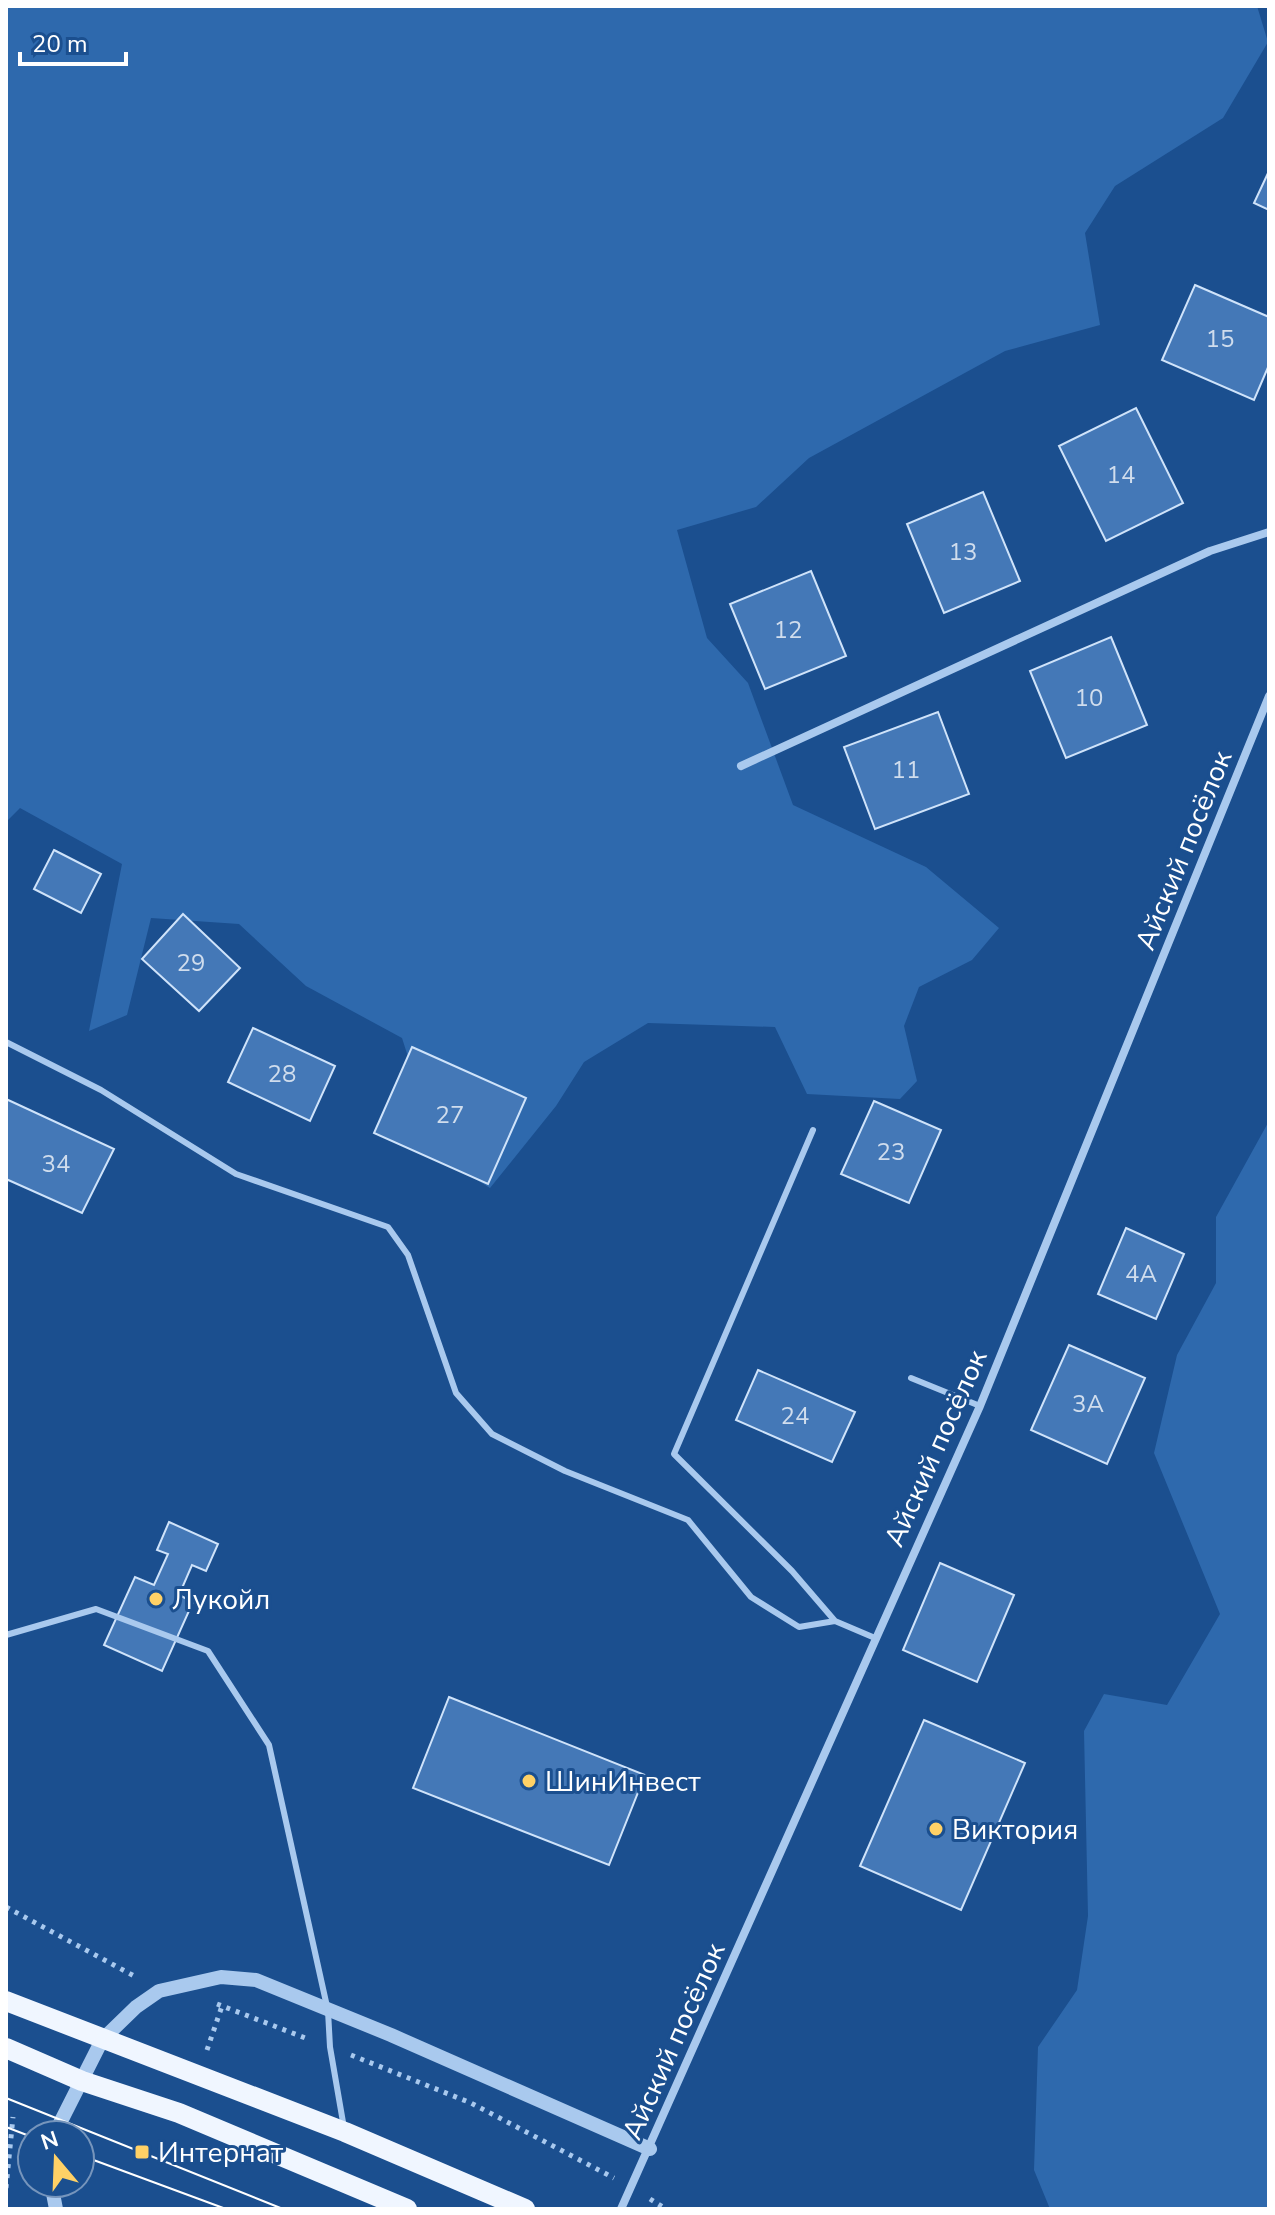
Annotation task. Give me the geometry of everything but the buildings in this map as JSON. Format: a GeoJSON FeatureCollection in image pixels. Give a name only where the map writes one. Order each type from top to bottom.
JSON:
{"type":"FeatureCollection","features":[{"type":"Feature","properties":{"kind":"main road"},"geometry":{"type":"LineString","coordinates":[[6,2001],[345,2132],[525,2209]]}},
{"type":"Feature","properties":{"kind":"main road"},"geometry":{"type":"LineString","coordinates":[[6,2048],[82,2081],[179,2113],[407,2209]]}},
{"type":"Feature","properties":{"kind":"street"},"geometry":{"type":"LineString","coordinates":[[741,766],[1210,551],[1269,532]]}},
{"type":"Feature","properties":{"kind":"street","name":"Айский посёлок"},"geometry":{"type":"LineString","coordinates":[[621,2209],[980,1406],[1269,696]]}},
{"type":"Feature","properties":{"kind":"street"},"geometry":{"type":"LineString","coordinates":[[62,2119],[102,2040],[136,2007],[159,1991],[221,1977],[256,1980],[391,2035],[650,2149]]}},
{"type":"Feature","properties":{"kind":"lane"},"geometry":{"type":"LineString","coordinates":[[6,1042],[101,1090],[236,1174],[388,1227],[408,1255],[456,1393],[492,1434],[565,1471],[688,1520],[751,1597],[799,1627],[835,1621]]}},
{"type":"Feature","properties":{"kind":"lane"},"geometry":{"type":"LineString","coordinates":[[813,1130],[674,1454],[792,1571],[835,1621],[875,1638]]}},
{"type":"Feature","properties":{"kind":"lane"},"geometry":{"type":"LineString","coordinates":[[911,1378],[980,1406]]}},
{"type":"Feature","properties":{"kind":"lane"},"geometry":{"type":"LineString","coordinates":[[6,1635],[96,1609],[208,1651],[269,1745],[328,2011],[330,2047],[345,2132]]}},
{"type":"Feature","properties":{"kind":"path"},"geometry":{"type":"LineString","coordinates":[[6,2188],[13,2117]]}},
{"type":"Feature","properties":{"kind":"shaded area"},"geometry":{"type":"Polygon","coordinates":[[[6,6],[1257,6],[1268,42],[1223,118],[1115,186],[1085,233],[1100,325],[1005,351],[809,458],[756,507],[677,530],[707,638],[748,683],[793,805],[926,867],[999,928],[972,960],[919,987],[904,1026],[917,1081],[900,1099],[807,1094],[775,1027],[648,1023],[584,1062],[556,1106],[490,1188],[440,1157],[402,1038],[306,986],[239,924],[151,918],[127,1015],[89,1031],[122,864],[20,808],[6,822],[6,6]]]}},
{"type":"Feature","properties":{"kind":"shaded area"},"geometry":{"type":"Polygon","coordinates":[[[1269,1121],[1269,2209],[1050,2209],[1034,2170],[1038,2047],[1077,1990],[1088,1916],[1084,1731],[1104,1694],[1167,1705],[1220,1614],[1154,1453],[1177,1355],[1216,1283],[1216,1217],[1269,1121]]]}},
{"type":"Feature","properties":{"kind":"tram line"},"geometry":{"type":"LineString","coordinates":[[6,2098],[283,2209]]}},
{"type":"Feature","properties":{"kind":"tram line"},"geometry":{"type":"LineString","coordinates":[[6,2127],[16,2131]]}},
{"type":"Feature","properties":{"kind":"tram line"},"geometry":{"type":"LineString","coordinates":[[96,2161],[226,2209]]}},
{"type":"Feature","properties":{"kind":"place","name":"Лукойл"},"geometry":{"type":"Point","coordinates":[156,1599]}},
{"type":"Feature","properties":{"kind":"place","name":"ШинИнвест"},"geometry":{"type":"Point","coordinates":[529,1781]}},
{"type":"Feature","properties":{"kind":"place","name":"Виктория"},"geometry":{"type":"Point","coordinates":[936,1829]}},
{"type":"Feature","properties":{"kind":"place","name":"Интернат"},"geometry":{"type":"Point","coordinates":[142,2152]}}]}
